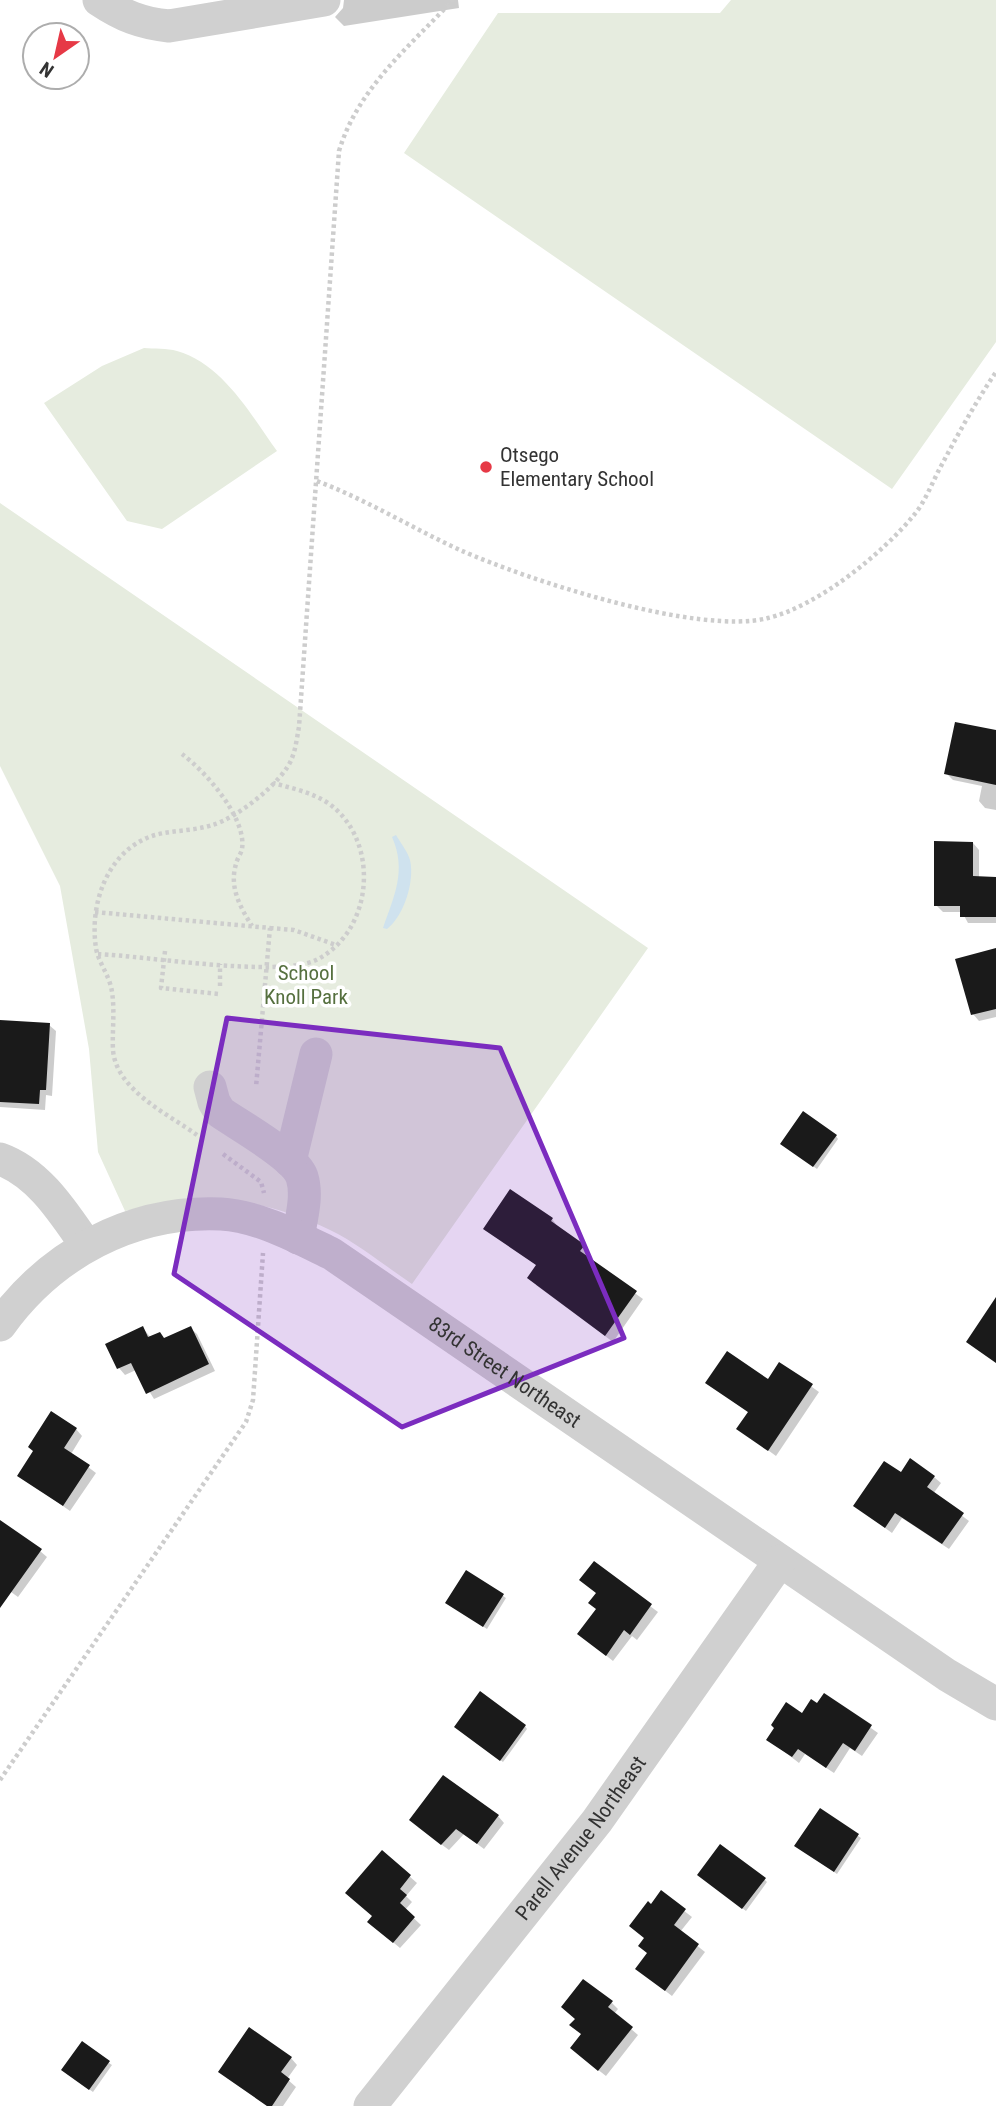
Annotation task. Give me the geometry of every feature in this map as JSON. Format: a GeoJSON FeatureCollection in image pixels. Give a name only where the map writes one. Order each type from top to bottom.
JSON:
{"type":"FeatureCollection","features":[{"type":"Feature","properties":{"kind":"street"},"geometry":{"type":"LineString","coordinates":[[99,0],[122,15],[144,23],[169,26],[324,0]]}},
{"type":"Feature","properties":{"kind":"street"},"geometry":{"type":"LineString","coordinates":[[290,1161],[316,1054]]}},
{"type":"Feature","properties":{"kind":"street"},"geometry":{"type":"LineString","coordinates":[[210,1087],[220,1112],[290,1161],[301,1175],[305,1192],[298,1237]]}},
{"type":"Feature","properties":{"kind":"street"},"geometry":{"type":"LineString","coordinates":[[0,1159],[35,1180],[64,1213],[86,1245]]}},
{"type":"Feature","properties":{"kind":"street","name":"83rd Street Northeast"},"geometry":{"type":"LineString","coordinates":[[0,1325],[16,1303],[48,1272],[86,1245],[129,1227],[174,1216],[223,1214],[298,1237],[332,1254],[947,1675],[996,1704]]}},
{"type":"Feature","properties":{"kind":"street","name":"Parell Avenue Northeast"},"geometry":{"type":"LineString","coordinates":[[370,2106],[597,1821],[780,1560]]}},
{"type":"Feature","properties":{"kind":"path"},"geometry":{"type":"LineString","coordinates":[[201,1138],[135,1090],[122,1075],[113,1054],[112,991],[98,954],[95,912],[102,885],[117,860],[134,845],[151,836],[212,826],[233,817],[273,783],[292,760],[299,727],[317,481],[334,180],[339,151],[347,124],[367,91],[453,1]]}},
{"type":"Feature","properties":{"kind":"path"},"geometry":{"type":"LineString","coordinates":[[317,481],[355,495],[460,550],[538,579],[672,616],[730,622],[768,618],[798,607],[828,589],[864,562],[915,514],[976,402],[996,372]]}},
{"type":"Feature","properties":{"kind":"path"},"geometry":{"type":"LineString","coordinates":[[182,754],[211,781],[233,817],[241,837],[242,849],[235,865],[233,884],[238,904],[252,926]]}},
{"type":"Feature","properties":{"kind":"path"},"geometry":{"type":"LineString","coordinates":[[98,954],[266,967],[314,961],[336,945],[352,926],[364,883],[363,856],[354,833],[329,804],[308,793],[273,783]]}},
{"type":"Feature","properties":{"kind":"path"},"geometry":{"type":"LineString","coordinates":[[95,912],[294,930],[336,945]]}},
{"type":"Feature","properties":{"kind":"path"},"geometry":{"type":"LineString","coordinates":[[256,1087],[270,928]]}},
{"type":"Feature","properties":{"kind":"path"},"geometry":{"type":"LineString","coordinates":[[165,951],[161,988],[219,994]]}},
{"type":"Feature","properties":{"kind":"path"},"geometry":{"type":"LineString","coordinates":[[220,964],[220,986]]}},
{"type":"Feature","properties":{"kind":"path"},"geometry":{"type":"LineString","coordinates":[[0,1780],[246,1422],[253,1400],[267,1202],[261,1182],[212,1146]]}},
{"type":"Feature","properties":{"kind":"highlighted area"},"geometry":{"type":"Polygon","coordinates":[[[227,1018],[500,1048],[624,1338],[402,1427],[174,1274],[227,1018]]]}},
{"type":"Feature","properties":{"kind":"green space"},"geometry":{"type":"Polygon","coordinates":[[[731,0],[996,0],[996,342],[892,489],[404,153],[498,13],[720,13],[731,0]]]}},
{"type":"Feature","properties":{"kind":"green space"},"geometry":{"type":"Polygon","coordinates":[[[144,348],[177,351],[208,367],[234,392],[277,451],[162,529],[127,521],[44,403],[102,366],[144,348]]]}},
{"type":"Feature","properties":{"kind":"green space","name":"School Knoll Park"},"geometry":{"type":"Polygon","coordinates":[[[0,503],[648,948],[412,1284],[341,1236],[278,1210],[254,1204],[205,1200],[179,1201],[125,1211],[98,1152],[89,1049],[60,886],[0,766],[0,503]]]}},
{"type":"Feature","properties":{"kind":"water"},"geometry":{"type":"Polygon","coordinates":[[[396,835],[409,857],[411,878],[403,907],[387,929],[383,928],[395,894],[399,872],[392,837],[396,835]]]}},
{"type":"Feature","properties":{"kind":"building"},"geometry":{"type":"Polygon","coordinates":[[[955,722],[996,730],[996,785],[944,774],[955,722]]]}},
{"type":"Feature","properties":{"kind":"building"},"geometry":{"type":"Polygon","coordinates":[[[934,841],[973,842],[973,876],[996,877],[996,917],[960,917],[960,906],[934,906],[934,841]]]}},
{"type":"Feature","properties":{"kind":"building"},"geometry":{"type":"Polygon","coordinates":[[[996,948],[996,1009],[971,1015],[955,959],[996,948]]]}},
{"type":"Feature","properties":{"kind":"building"},"geometry":{"type":"Polygon","coordinates":[[[0,1020],[50,1023],[46,1090],[40,1090],[39,1104],[0,1102],[0,1020]]]}},
{"type":"Feature","properties":{"kind":"building"},"geometry":{"type":"Polygon","coordinates":[[[803,1111],[837,1135],[813,1167],[780,1144],[803,1111]]]}},
{"type":"Feature","properties":{"kind":"building"},"geometry":{"type":"Polygon","coordinates":[[[510,1189],[553,1218],[551,1221],[585,1245],[580,1251],[637,1291],[605,1336],[527,1278],[536,1265],[483,1229],[510,1189]]]}},
{"type":"Feature","properties":{"kind":"building"},"geometry":{"type":"Polygon","coordinates":[[[996,1297],[996,1363],[966,1342],[996,1297]]]}},
{"type":"Feature","properties":{"kind":"building"},"geometry":{"type":"Polygon","coordinates":[[[143,1326],[148,1337],[160,1332],[164,1338],[191,1326],[209,1364],[146,1394],[131,1363],[117,1369],[105,1344],[143,1326]]]}},
{"type":"Feature","properties":{"kind":"building"},"geometry":{"type":"Polygon","coordinates":[[[727,1351],[768,1379],[779,1362],[813,1384],[768,1451],[736,1429],[748,1412],[705,1383],[727,1351]]]}},
{"type":"Feature","properties":{"kind":"building"},"geometry":{"type":"Polygon","coordinates":[[[51,1411],[77,1428],[64,1448],[90,1465],[63,1506],[17,1476],[33,1451],[28,1447],[51,1411]]]}},
{"type":"Feature","properties":{"kind":"building"},"geometry":{"type":"Polygon","coordinates":[[[910,1458],[935,1476],[927,1487],[964,1513],[942,1544],[895,1513],[885,1528],[853,1506],[884,1461],[901,1472],[910,1458]]]}},
{"type":"Feature","properties":{"kind":"building"},"geometry":{"type":"Polygon","coordinates":[[[0,1520],[42,1549],[0,1608],[0,1520]]]}},
{"type":"Feature","properties":{"kind":"building"},"geometry":{"type":"Polygon","coordinates":[[[594,1561],[652,1604],[630,1635],[624,1630],[606,1656],[577,1634],[596,1609],[588,1603],[596,1593],[579,1580],[594,1561]]]}},
{"type":"Feature","properties":{"kind":"building"},"geometry":{"type":"Polygon","coordinates":[[[466,1570],[504,1594],[483,1627],[445,1603],[466,1570]]]}},
{"type":"Feature","properties":{"kind":"building"},"geometry":{"type":"Polygon","coordinates":[[[480,1691],[526,1725],[500,1761],[454,1727],[480,1691]]]}},
{"type":"Feature","properties":{"kind":"building"},"geometry":{"type":"Polygon","coordinates":[[[824,1693],[872,1725],[855,1751],[843,1743],[826,1768],[798,1749],[792,1757],[766,1740],[774,1728],[771,1725],[786,1702],[802,1713],[811,1699],[817,1703],[824,1693]]]}},
{"type":"Feature","properties":{"kind":"building"},"geometry":{"type":"Polygon","coordinates":[[[443,1775],[499,1815],[477,1844],[456,1829],[441,1845],[409,1820],[443,1775]]]}},
{"type":"Feature","properties":{"kind":"building"},"geometry":{"type":"Polygon","coordinates":[[[820,1808],[859,1834],[834,1872],[794,1846],[820,1808]]]}},
{"type":"Feature","properties":{"kind":"building"},"geometry":{"type":"Polygon","coordinates":[[[720,1844],[766,1878],[742,1909],[697,1875],[720,1844]]]}},
{"type":"Feature","properties":{"kind":"building"},"geometry":{"type":"Polygon","coordinates":[[[382,1850],[411,1875],[400,1889],[407,1895],[400,1903],[415,1917],[393,1943],[367,1922],[372,1916],[345,1893],[382,1850]]]}},
{"type":"Feature","properties":{"kind":"building"},"geometry":{"type":"Polygon","coordinates":[[[661,1890],[686,1909],[674,1925],[699,1944],[665,1991],[635,1969],[647,1953],[638,1946],[644,1938],[629,1926],[648,1901],[651,1904],[661,1890]]]}},
{"type":"Feature","properties":{"kind":"building"},"geometry":{"type":"Polygon","coordinates":[[[583,1979],[613,2001],[608,2007],[633,2027],[598,2071],[570,2048],[581,2034],[569,2025],[575,2019],[561,2007],[583,1979]]]}},
{"type":"Feature","properties":{"kind":"building"},"geometry":{"type":"Polygon","coordinates":[[[249,2027],[292,2057],[281,2072],[290,2079],[272,2106],[267,2106],[218,2072],[249,2027]]]}},
{"type":"Feature","properties":{"kind":"building"},"geometry":{"type":"Polygon","coordinates":[[[82,2041],[110,2061],[89,2090],[61,2070],[82,2041]]]}},
{"type":"Feature","properties":{"kind":"place","name":"Otsego Elementary School"},"geometry":{"type":"Point","coordinates":[486,467]}}]}
